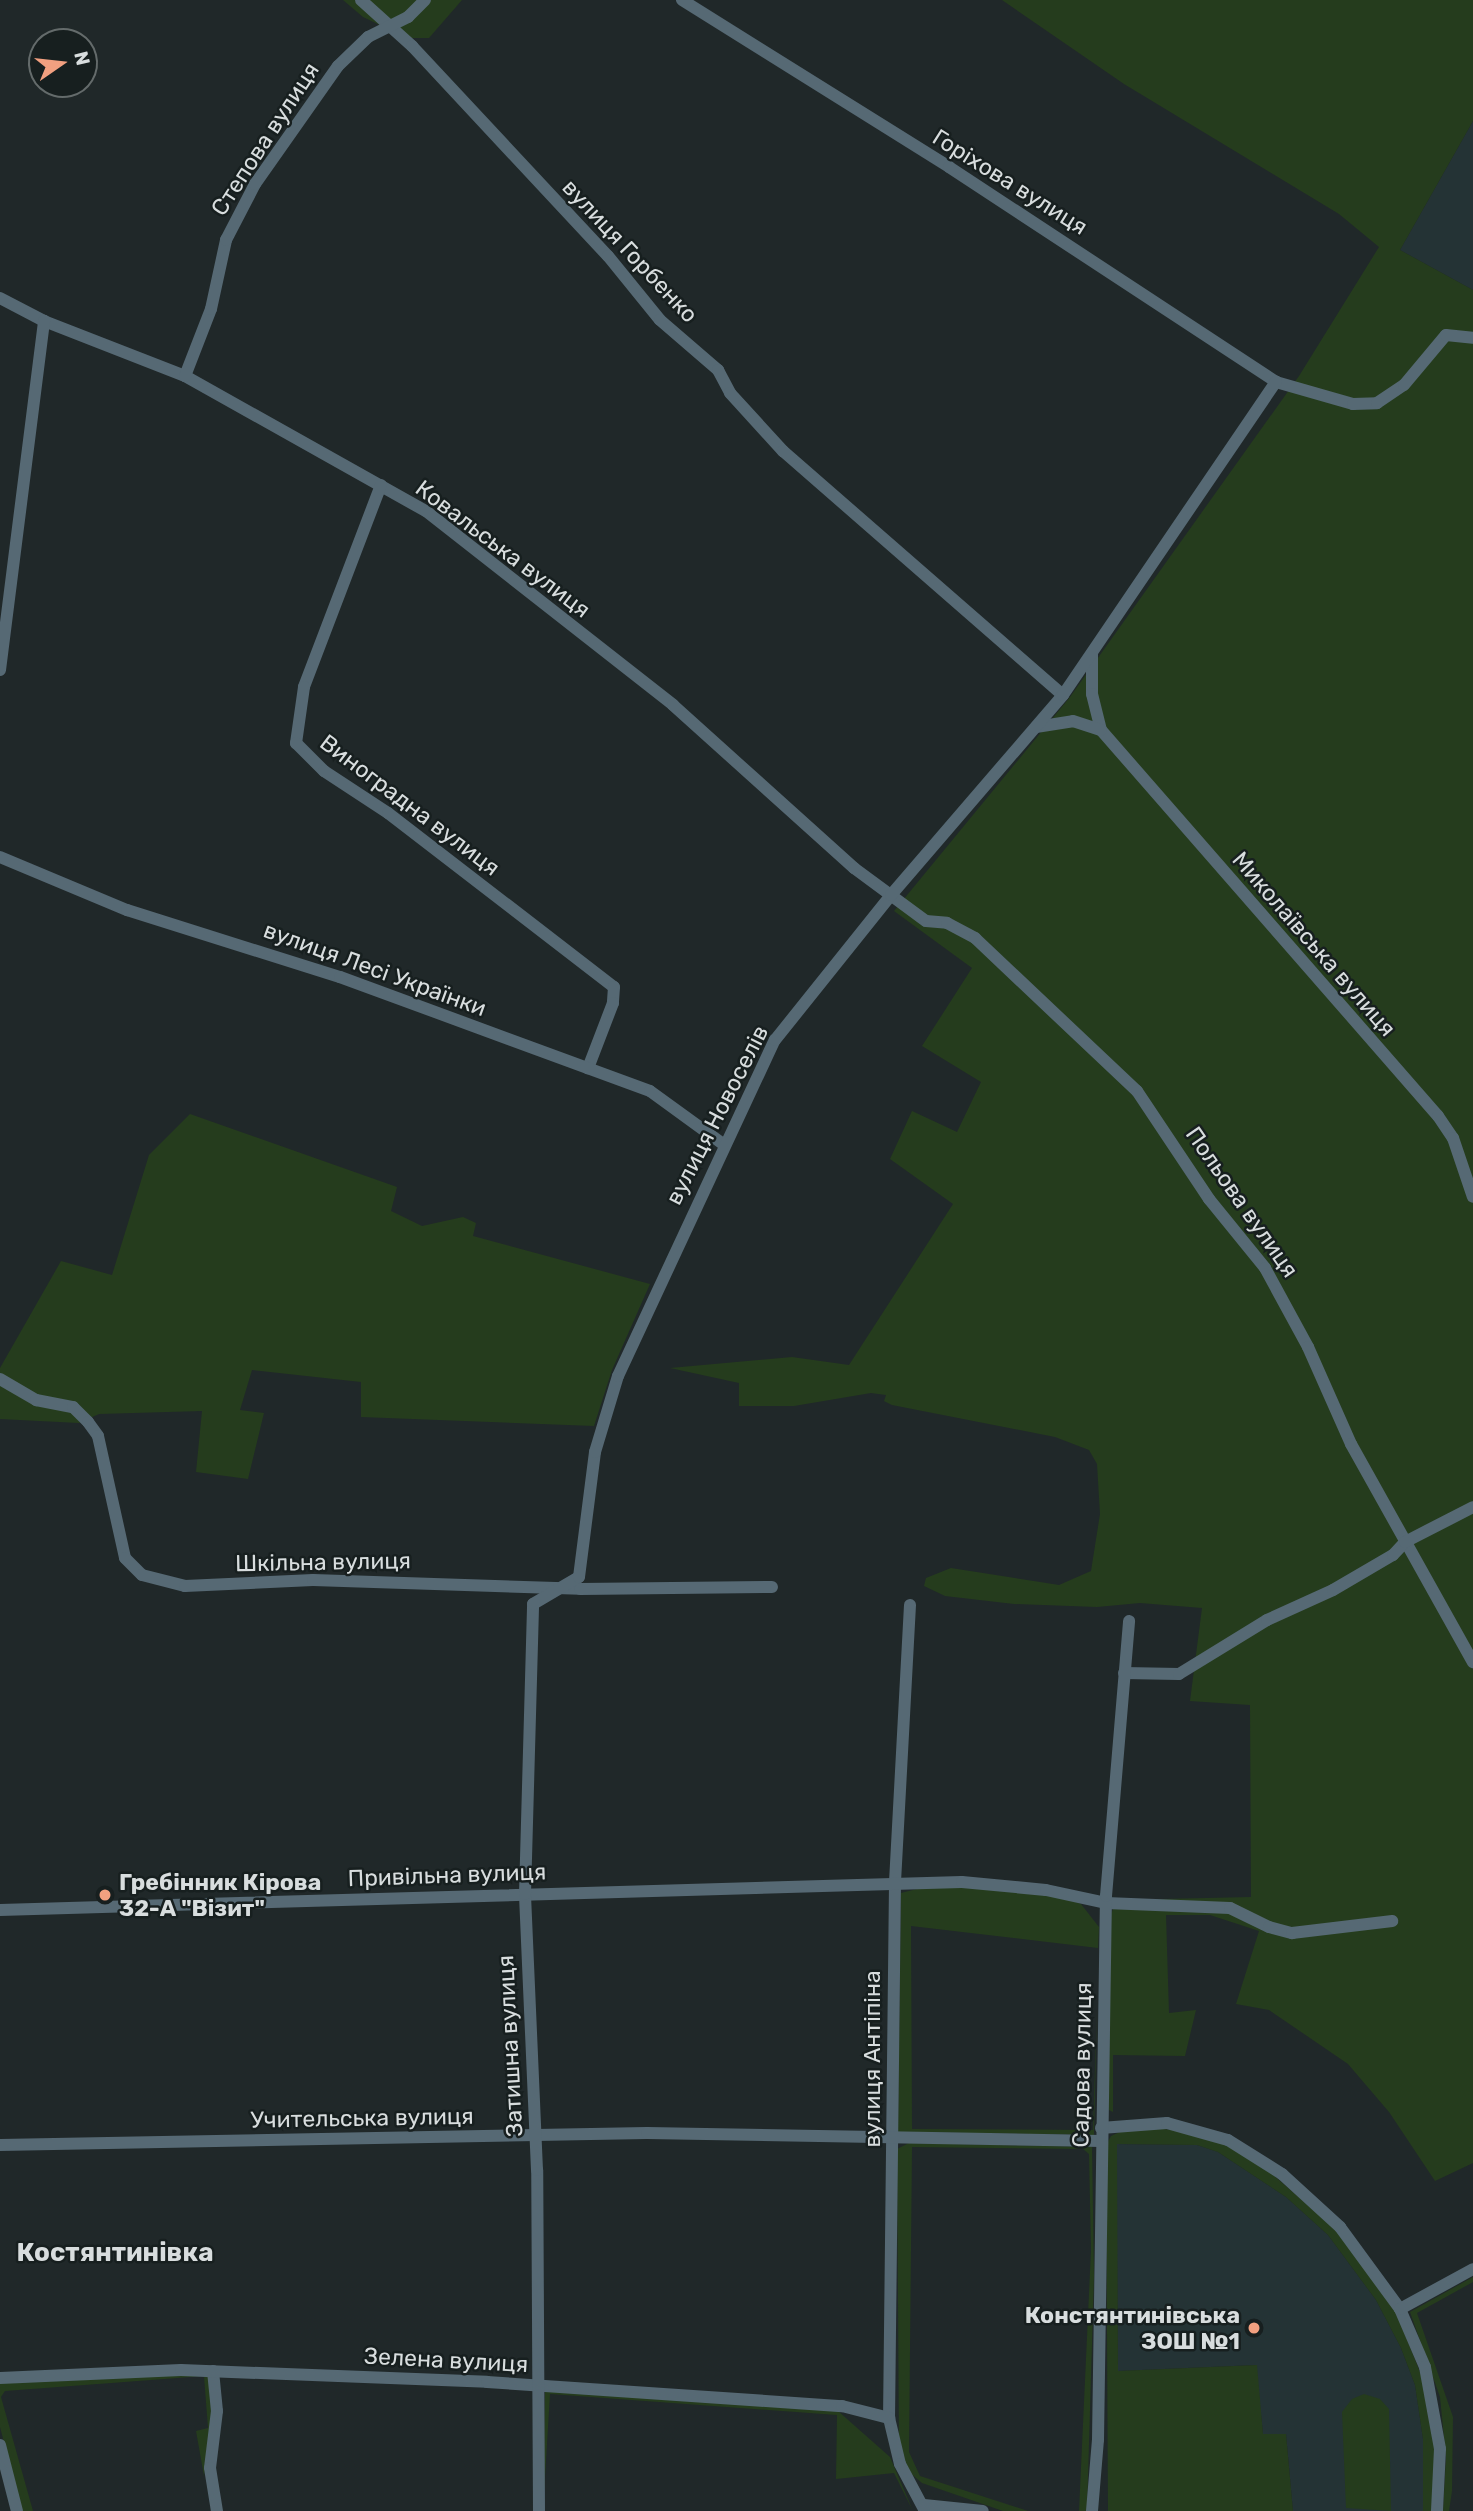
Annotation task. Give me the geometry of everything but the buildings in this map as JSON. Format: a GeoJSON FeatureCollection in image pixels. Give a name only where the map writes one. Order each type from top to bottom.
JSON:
{"type":"FeatureCollection","features":[{"type":"Feature","properties":{"kind":"street","name":"вулиця Горбенко"},"geometry":{"type":"LineString","coordinates":[[361,0],[412,46],[608,256],[660,320],[718,370],[730,393],[782,451],[1063,695]]}},
{"type":"Feature","properties":{"kind":"street","name":"Степова вулиця"},"geometry":{"type":"LineString","coordinates":[[185,376],[211,309],[226,240],[255,184],[338,66],[368,37],[388,27],[425,0]]}},
{"type":"Feature","properties":{"kind":"street","name":"Горіхова вулиця"},"geometry":{"type":"LineString","coordinates":[[682,0],[949,167],[1276,382],[1366,405],[1386,401],[1438,340],[1455,333],[1473,338]]}},
{"type":"Feature","properties":{"kind":"street","name":"Ковальська вулиця"},"geometry":{"type":"LineString","coordinates":[[0,298],[44,321],[185,376],[426,511],[673,705],[854,868],[891,895]]}},
{"type":"Feature","properties":{"kind":"street"},"geometry":{"type":"LineString","coordinates":[[0,670],[44,321]]}},
{"type":"Feature","properties":{"kind":"street","name":"вулиця Новоселів"},"geometry":{"type":"LineString","coordinates":[[554,1589],[579,1577],[596,1452],[618,1376],[723,1144],[775,1040],[891,895],[1063,695],[1276,382]]}},
{"type":"Feature","properties":{"kind":"street","name":"Виноградна вулиця"},"geometry":{"type":"LineString","coordinates":[[381,485],[304,687],[296,743],[324,771],[388,813],[614,987],[613,1003],[589,1068]]}},
{"type":"Feature","properties":{"kind":"street","name":"Миколаївська вулиця"},"geometry":{"type":"LineString","coordinates":[[1092,653],[1092,694],[1101,730],[1438,1116],[1452,1138],[1473,1197]]}},
{"type":"Feature","properties":{"kind":"street"},"geometry":{"type":"LineString","coordinates":[[1035,727],[1073,722],[1101,730]]}},
{"type":"Feature","properties":{"kind":"street","name":"вулиця Лесі Українки"},"geometry":{"type":"LineString","coordinates":[[0,857],[127,910],[313,968],[650,1091],[723,1144]]}},
{"type":"Feature","properties":{"kind":"street","name":"Польова вулиця"},"geometry":{"type":"LineString","coordinates":[[891,895],[926,921],[947,923],[975,938],[1156,1113],[1209,1199],[1265,1268],[1308,1347],[1351,1444],[1473,1662]]}},
{"type":"Feature","properties":{"kind":"street","name":"Шкільна вулиця"},"geometry":{"type":"LineString","coordinates":[[0,1379],[23,1389],[36,1400],[73,1407],[88,1422],[98,1436],[125,1558],[142,1575],[184,1586],[313,1580],[554,1589],[772,1587]]}},
{"type":"Feature","properties":{"kind":"street"},"geometry":{"type":"LineString","coordinates":[[1124,1673],[1180,1674],[1267,1619],[1376,1566],[1405,1542],[1473,1507]]}},
{"type":"Feature","properties":{"kind":"street","name":"Затишна вулиця"},"geometry":{"type":"LineString","coordinates":[[539,2511],[542,2385],[525,1894],[533,1604],[554,1589]]}},
{"type":"Feature","properties":{"kind":"street","name":"вулиця Антіпіна"},"geometry":{"type":"LineString","coordinates":[[910,1605],[895,1883],[889,2418],[900,2464],[925,2508]]}},
{"type":"Feature","properties":{"kind":"street","name":"Садова вулиця"},"geometry":{"type":"LineString","coordinates":[[1092,2511],[1098,2440],[1106,1903],[1129,1621]]}},
{"type":"Feature","properties":{"kind":"street","name":"Привільна вулиця"},"geometry":{"type":"LineString","coordinates":[[0,1910],[895,1883],[986,1884],[1106,1903],[1230,1908],[1269,1927],[1292,1933],[1392,1922]]}},
{"type":"Feature","properties":{"kind":"street","name":"Учительська вулиця"},"geometry":{"type":"LineString","coordinates":[[0,2145],[534,2135],[893,2138],[1101,2134],[1167,2123],[1191,2127],[1258,2157],[1340,2227],[1399,2309],[1425,2367],[1435,2408],[1440,2449],[1437,2511]]}},
{"type":"Feature","properties":{"kind":"street"},"geometry":{"type":"LineString","coordinates":[[1399,2309],[1473,2269]]}},
{"type":"Feature","properties":{"kind":"street","name":"Зелена вулиця"},"geometry":{"type":"LineString","coordinates":[[0,2378],[124,2370],[213,2371],[542,2385],[842,2406],[889,2418]]}},
{"type":"Feature","properties":{"kind":"street"},"geometry":{"type":"LineString","coordinates":[[213,2371],[217,2411],[210,2468],[217,2511]]}},
{"type":"Feature","properties":{"kind":"street"},"geometry":{"type":"LineString","coordinates":[[0,2445],[17,2511]]}},
{"type":"Feature","properties":{"kind":"street"},"geometry":{"type":"LineString","coordinates":[[925,2508],[983,2511]]}},
{"type":"Feature","properties":{"kind":"shaded area"},"geometry":{"type":"Polygon","coordinates":[[[1473,121],[1473,290],[1400,250],[1473,121]]]}},
{"type":"Feature","properties":{"kind":"shaded area","name":"Констянтинівська ЗОШ №1"},"geometry":{"type":"Polygon","coordinates":[[[1116,2144],[1197,2145],[1218,2152],[1286,2197],[1328,2235],[1376,2300],[1401,2348],[1415,2385],[1423,2439],[1423,2511],[1293,2511],[1286,2434],[1263,2434],[1256,2365],[1118,2371],[1116,2144]]]}},
{"type":"Feature","properties":{"kind":"green space"},"geometry":{"type":"Polygon","coordinates":[[[343,0],[462,0],[429,38],[407,38],[363,17],[343,0]]]}},
{"type":"Feature","properties":{"kind":"green space"},"geometry":{"type":"Polygon","coordinates":[[[1002,0],[1473,0],[1473,121],[1400,250],[1473,290],[1473,2163],[1435,2181],[1389,2112],[1348,2064],[1269,2010],[1236,2004],[1259,1931],[1210,1915],[1166,1915],[1169,2013],[1196,2010],[1185,2056],[1113,2055],[1113,2112],[1105,2108],[1108,1921],[1117,1900],[1251,1897],[1250,1705],[1190,1701],[1202,1608],[1140,1603],[1097,1607],[1014,1604],[945,1596],[924,1586],[926,1578],[951,1568],[1059,1585],[1091,1571],[1100,1514],[1097,1464],[1089,1450],[1055,1437],[892,1405],[884,1401],[886,1395],[871,1393],[794,1406],[739,1406],[739,1383],[670,1368],[792,1357],[849,1365],[953,1204],[890,1159],[912,1111],[957,1132],[981,1082],[922,1046],[972,968],[894,911],[1070,697],[1299,376],[1379,247],[1339,214],[1124,84],[1002,0]]]}},
{"type":"Feature","properties":{"kind":"green space"},"geometry":{"type":"Polygon","coordinates":[[[190,1114],[397,1187],[391,1211],[422,1226],[463,1217],[476,1223],[473,1236],[650,1284],[612,1370],[594,1426],[361,1417],[361,1382],[252,1370],[240,1410],[264,1413],[248,1479],[196,1472],[202,1411],[99,1414],[79,1423],[0,1419],[0,1368],[61,1261],[112,1275],[149,1155],[190,1114]]]}},
{"type":"Feature","properties":{"kind":"green space"},"geometry":{"type":"Polygon","coordinates":[[[933,1885],[1057,1895],[1081,1904],[1099,1927],[1098,1948],[911,1926],[912,2129],[1093,2130],[1097,2006],[1094,2135],[898,2132],[901,1893],[933,1885]]]}},
{"type":"Feature","properties":{"kind":"green space"},"geometry":{"type":"Polygon","coordinates":[[[1148,2127],[1204,2134],[1222,2142],[1264,2167],[1342,2235],[1396,2312],[1426,2387],[1435,2440],[1433,2511],[1423,2511],[1423,2439],[1415,2385],[1401,2348],[1376,2300],[1328,2235],[1286,2197],[1218,2152],[1197,2145],[1117,2144],[1118,2371],[1257,2365],[1263,2434],[1286,2434],[1293,2511],[1108,2511],[1106,2145],[1111,2136],[1124,2130],[1148,2127]]]}},
{"type":"Feature","properties":{"kind":"green space"},"geometry":{"type":"Polygon","coordinates":[[[909,2143],[1092,2147],[1094,2276],[1087,2511],[1079,2511],[1091,2250],[1089,2154],[1083,2149],[912,2147],[909,2452],[920,2476],[1028,2511],[1003,2511],[922,2483],[909,2472],[899,2450],[897,2149],[909,2143]]]}},
{"type":"Feature","properties":{"kind":"green space"},"geometry":{"type":"Polygon","coordinates":[[[1473,2277],[1473,2282],[1417,2313],[1453,2417],[1452,2491],[1449,2511],[1443,2511],[1446,2458],[1440,2397],[1410,2312],[1473,2277]]]}},
{"type":"Feature","properties":{"kind":"green space"},"geometry":{"type":"Polygon","coordinates":[[[206,2374],[210,2380],[213,2416],[204,2476],[196,2431],[208,2428],[204,2376],[5,2391],[1,2397],[33,2511],[22,2511],[0,2427],[0,2383],[206,2374]]]}},
{"type":"Feature","properties":{"kind":"green space"},"geometry":{"type":"Polygon","coordinates":[[[545,2391],[838,2411],[890,2457],[913,2511],[894,2473],[836,2479],[837,2415],[550,2394],[543,2511],[545,2391]]]}},
{"type":"Feature","properties":{"kind":"green space"},"geometry":{"type":"Polygon","coordinates":[[[1364,2394],[1380,2399],[1389,2409],[1391,2511],[1346,2508],[1342,2412],[1352,2399],[1364,2394]]]}},
{"type":"Feature","properties":{"kind":"place","name":"Гребінник Кірова 32-А \"Візит\""},"geometry":{"type":"Point","coordinates":[105,1895]}},
{"type":"Feature","properties":{"kind":"place","name":"Констянтинівська ЗОШ №1"},"geometry":{"type":"Point","coordinates":[1254,2328]}},
{"type":"Feature","properties":{"kind":"district","name":"Костянтинівка"},"geometry":{"type":"Point","coordinates":[115,2253]}}]}
